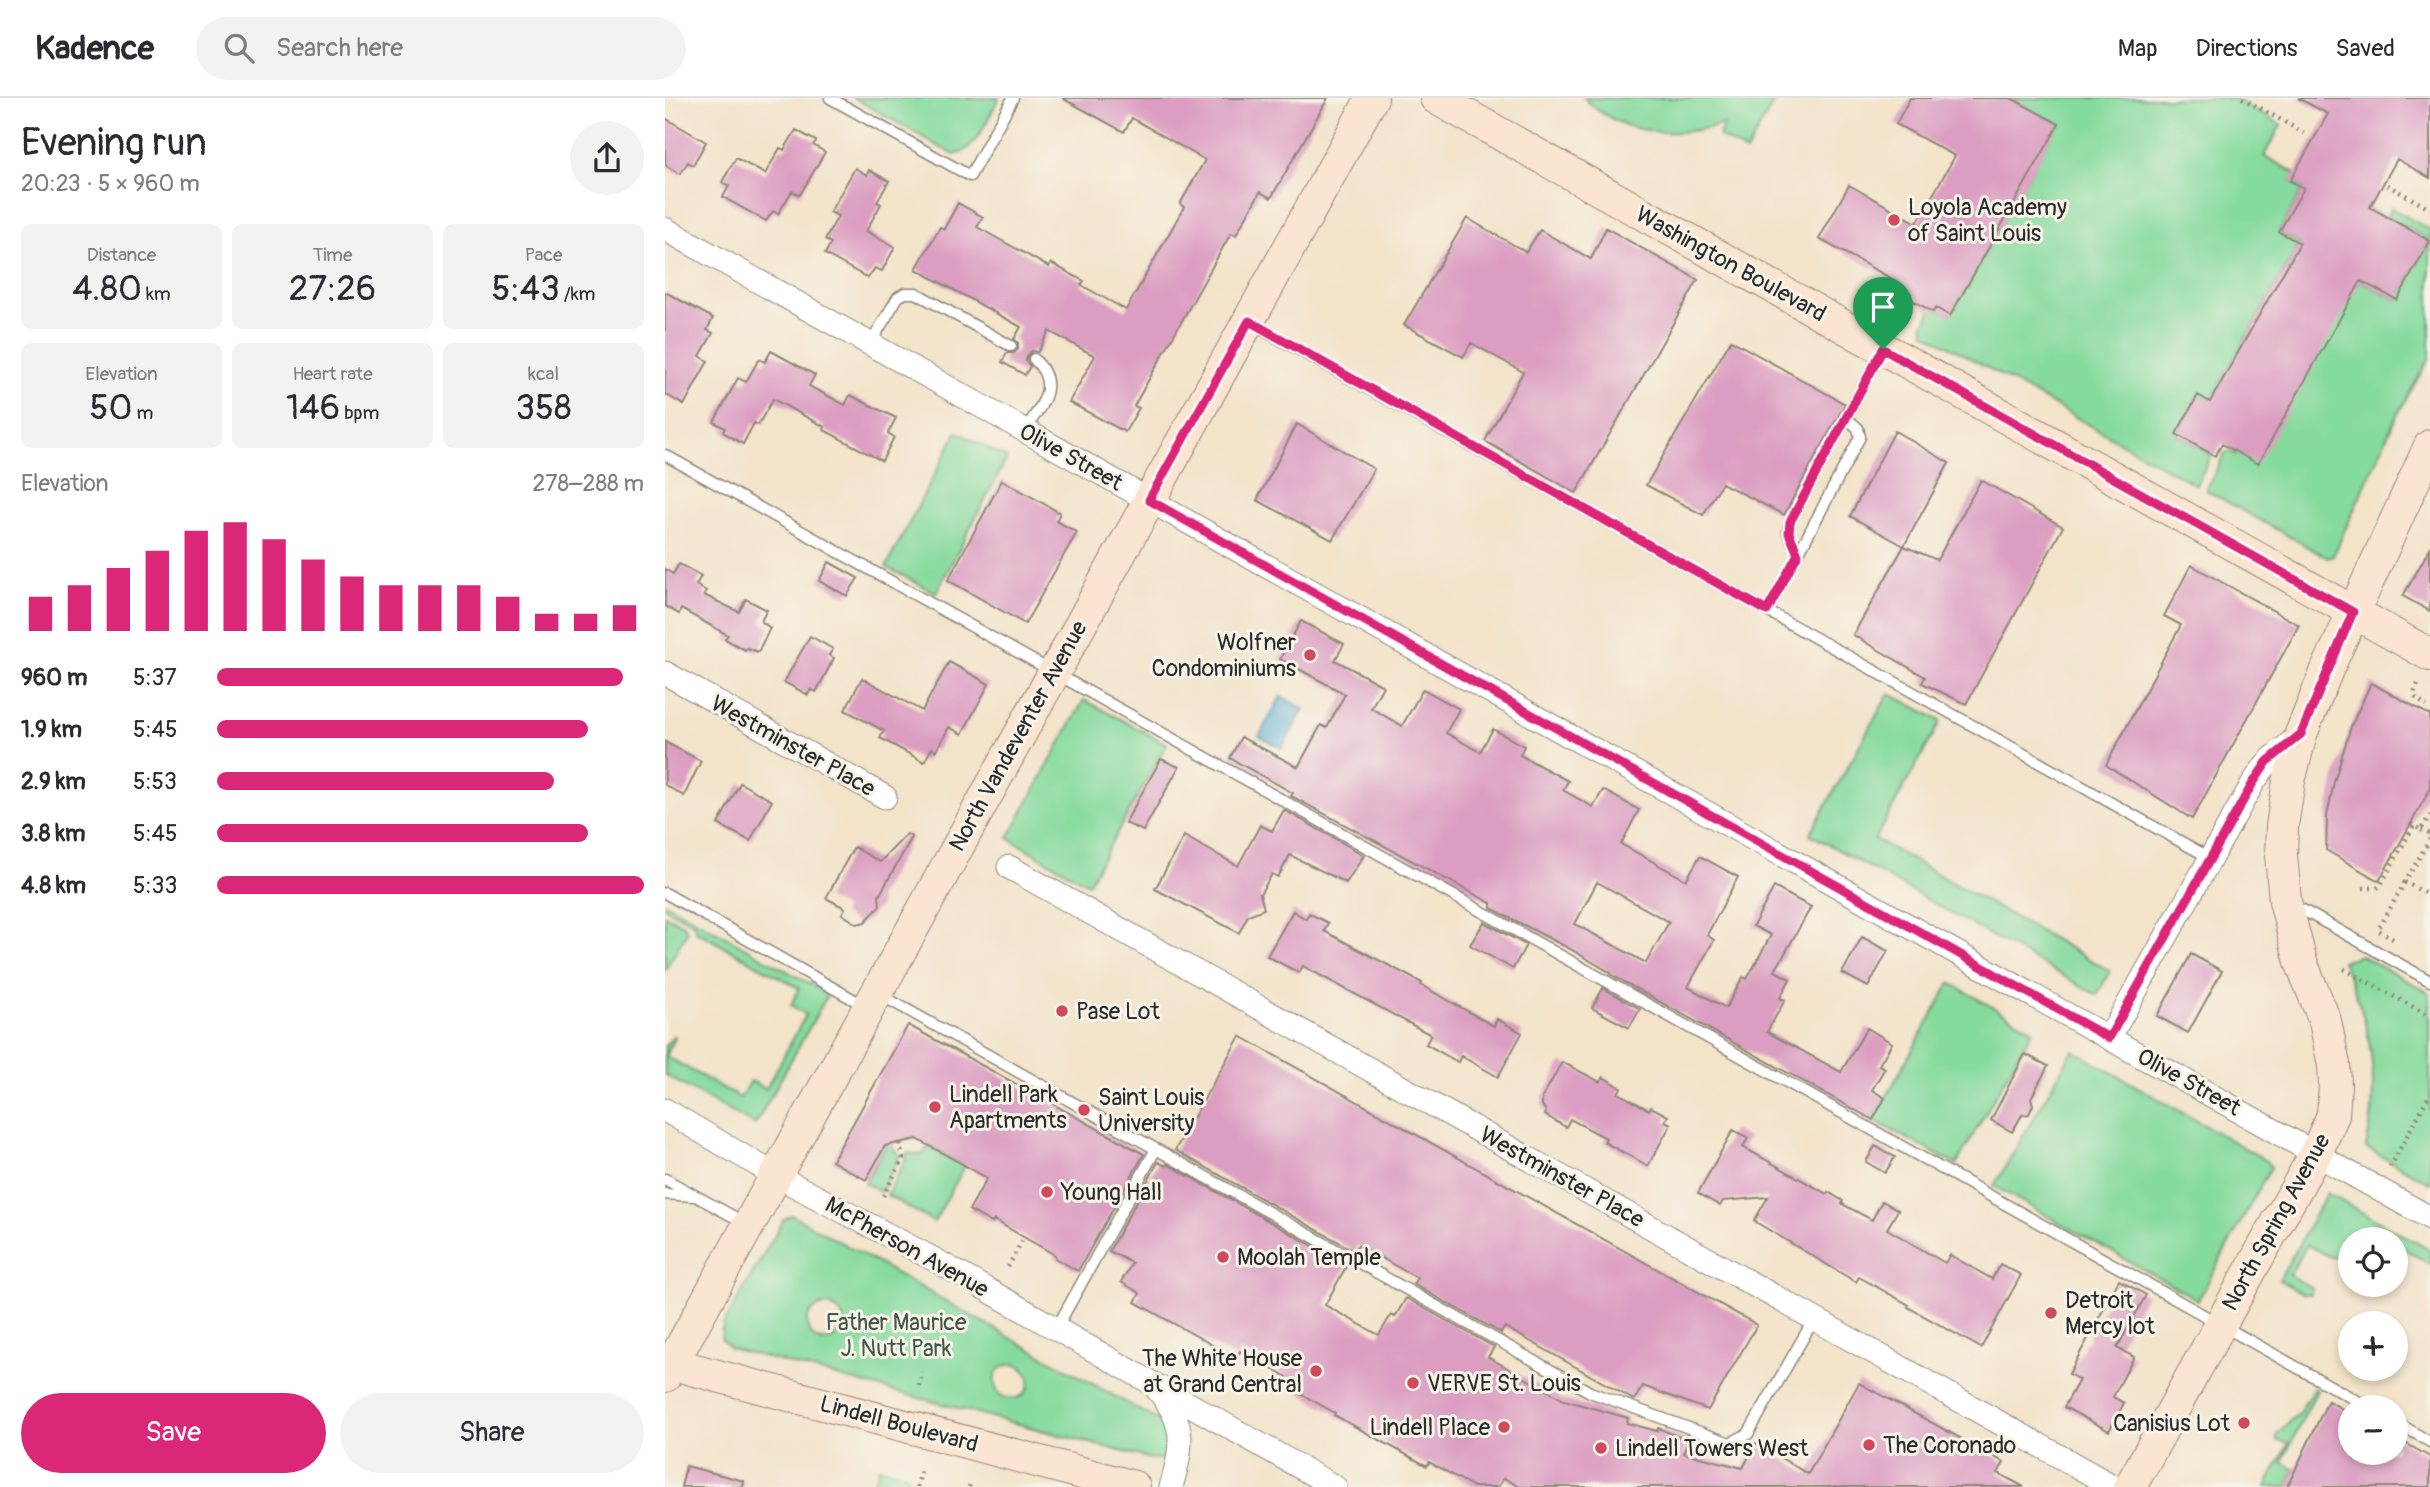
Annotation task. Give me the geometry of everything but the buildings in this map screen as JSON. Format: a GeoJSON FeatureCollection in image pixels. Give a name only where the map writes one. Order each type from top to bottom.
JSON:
{"type":"FeatureCollection","features":[{"type":"Feature","properties":{"kind":"main road","name":"North Vandeventer Avenue"},"geometry":{"type":"LineString","coordinates":[[667,1367],[1372,98]]}},
{"type":"Feature","properties":{"kind":"main road","name":"Washington Boulevard"},"geometry":{"type":"LineString","coordinates":[[1436,98],[2430,655]]}},
{"type":"Feature","properties":{"kind":"main road","name":"North Spring Avenue"},"geometry":{"type":"LineString","coordinates":[[2130,1487],[2316,1153],[2333,1115],[2334,1065],[2325,1021],[2301,962],[2285,901],[2281,855],[2288,781],[2301,734],[2353,612],[2430,446]]}},
{"type":"Feature","properties":{"kind":"main road","name":"Lindell Boulevard"},"geometry":{"type":"LineString","coordinates":[[667,1367],[1134,1487]]}},
{"type":"Feature","properties":{"kind":"street","name":"Olive Street"},"geometry":{"type":"LineString","coordinates":[[665,229],[2430,1217]]}},
{"type":"Feature","properties":{"kind":"street","name":"Westminster Place"},"geometry":{"type":"LineString","coordinates":[[665,673],[885,797]]}},
{"type":"Feature","properties":{"kind":"street","name":"North Spring Avenue"},"geometry":{"type":"LineString","coordinates":[[2109,1038],[2253,783],[2267,762],[2301,734]]}},
{"type":"Feature","properties":{"kind":"street","name":"Westminster Place"},"geometry":{"type":"LineString","coordinates":[[1009,867],[2114,1487]]}},
{"type":"Feature","properties":{"kind":"street","name":"McPherson Avenue"},"geometry":{"type":"LineString","coordinates":[[665,1110],[775,1175],[935,1260],[1335,1487]]}},
{"type":"Feature","properties":{"kind":"street","name":"McPherson Avenue"},"geometry":{"type":"LineString","coordinates":[[1150,1381],[1172,1410],[1181,1435],[1180,1452],[1171,1487]]}},
{"type":"Feature","properties":{"kind":"lane"},"geometry":{"type":"LineString","coordinates":[[830,98],[970,176],[1013,98]]}},
{"type":"Feature","properties":{"kind":"lane"},"geometry":{"type":"LineString","coordinates":[[870,344],[898,297],[905,293],[916,293],[1011,346]]}},
{"type":"Feature","properties":{"kind":"lane"},"geometry":{"type":"LineString","coordinates":[[1249,321],[2210,858]]}},
{"type":"Feature","properties":{"kind":"lane"},"geometry":{"type":"LineString","coordinates":[[1798,554],[1789,533],[1790,522],[1883,349]]}},
{"type":"Feature","properties":{"kind":"lane"},"geometry":{"type":"LineString","coordinates":[[1024,431],[1044,400],[1047,386],[1043,368],[1034,359]]}},
{"type":"Feature","properties":{"kind":"lane"},"geometry":{"type":"LineString","coordinates":[[1767,611],[1860,437],[1858,428],[1846,418]]}},
{"type":"Feature","properties":{"kind":"lane"},"geometry":{"type":"LineString","coordinates":[[665,455],[2347,1395]]}},
{"type":"Feature","properties":{"kind":"lane"},"geometry":{"type":"LineString","coordinates":[[665,893],[1035,1081],[1590,1392],[1730,1443],[1748,1434],[1814,1319]]}},
{"type":"Feature","properties":{"kind":"lane"},"geometry":{"type":"LineString","coordinates":[[2285,901],[2430,981]]}},
{"type":"Feature","properties":{"kind":"lane"},"geometry":{"type":"LineString","coordinates":[[1055,1329],[1156,1149]]}},
{"type":"Feature","properties":{"kind":"lane"},"geometry":{"type":"LineString","coordinates":[[665,1179],[748,1224]]}},
{"type":"Feature","properties":{"kind":"lane"},"geometry":{"type":"LineString","coordinates":[[665,1194],[699,1197]]}},
{"type":"Feature","properties":{"kind":"lane"},"geometry":{"type":"LineString","coordinates":[[2408,1429],[2430,1442]]}},
{"type":"Feature","properties":{"kind":"path"},"geometry":{"type":"LineString","coordinates":[[2242,98],[2304,133]]}},
{"type":"Feature","properties":{"kind":"path"},"geometry":{"type":"LineString","coordinates":[[2387,185],[2430,209]]}},
{"type":"Feature","properties":{"kind":"path"},"geometry":{"type":"LineString","coordinates":[[2418,684],[2414,693],[2416,698],[2427,706]]}},
{"type":"Feature","properties":{"kind":"path"},"geometry":{"type":"LineString","coordinates":[[2421,830],[2430,815]]}},
{"type":"Feature","properties":{"kind":"path"},"geometry":{"type":"LineString","coordinates":[[2363,888],[2380,886],[2412,825],[2430,837],[2378,930],[2399,942]]}},
{"type":"Feature","properties":{"kind":"path"},"geometry":{"type":"LineString","coordinates":[[2405,882],[2430,896]]}},
{"type":"Feature","properties":{"kind":"path"},"geometry":{"type":"LineString","coordinates":[[2344,970],[2430,1016]]}},
{"type":"Feature","properties":{"kind":"path"},"geometry":{"type":"LineString","coordinates":[[2390,1167],[2430,1094]]}},
{"type":"Feature","properties":{"kind":"path"},"geometry":{"type":"LineString","coordinates":[[883,1196],[902,1159],[900,1143]]}},
{"type":"Feature","properties":{"kind":"path"},"geometry":{"type":"LineString","coordinates":[[1008,1267],[1024,1237]]}},
{"type":"Feature","properties":{"kind":"path"},"geometry":{"type":"LineString","coordinates":[[919,1386],[922,1372]]}},
{"type":"Feature","properties":{"kind":"path"},"geometry":{"type":"LineString","coordinates":[[917,1487],[921,1471]]}},
{"type":"Feature","properties":{"kind":"green space"},"geometry":{"type":"Polygon","coordinates":[[[854,98],[999,98],[975,140],[962,152],[954,155],[854,98]]]}},
{"type":"Feature","properties":{"kind":"green space"},"geometry":{"type":"Polygon","coordinates":[[[1584,98],[1776,98],[1746,152],[1719,136],[1724,124],[1687,131],[1650,131],[1615,120],[1584,98]]]}},
{"type":"Feature","properties":{"kind":"green space"},"geometry":{"type":"Polygon","coordinates":[[[2011,98],[2233,98],[2281,125],[2264,156],[2295,173],[2291,181],[2304,188],[2279,232],[2300,243],[2210,402],[2198,395],[2176,434],[2212,455],[2196,485],[1924,332],[1926,328],[1923,326],[1931,310],[1936,308],[1950,315],[2058,124],[2011,98]]]}},
{"type":"Feature","properties":{"kind":"green space"},"geometry":{"type":"Polygon","coordinates":[[[2391,208],[2430,230],[2430,241],[2387,216],[2391,208]]]}},
{"type":"Feature","properties":{"kind":"green space"},"geometry":{"type":"Polygon","coordinates":[[[2430,241],[2430,357],[2395,419],[2333,556],[2328,558],[2206,490],[2225,453],[2230,451],[2236,454],[2361,281],[2397,300],[2430,241]]]}},
{"type":"Feature","properties":{"kind":"green space"},"geometry":{"type":"Polygon","coordinates":[[[957,432],[1007,458],[936,593],[886,567],[957,432]]]}},
{"type":"Feature","properties":{"kind":"green space"},"geometry":{"type":"Polygon","coordinates":[[[1889,693],[1941,721],[1875,839],[2110,971],[2097,995],[1810,834],[1889,693]]]}},
{"type":"Feature","properties":{"kind":"green space"},"geometry":{"type":"Polygon","coordinates":[[[1084,700],[1167,744],[1088,884],[1008,838],[1084,700]]]}},
{"type":"Feature","properties":{"kind":"green space"},"geometry":{"type":"Polygon","coordinates":[[[665,903],[828,994],[755,1125],[665,1075],[665,1046],[674,1035],[666,1056],[740,1098],[751,1081],[766,1089],[806,1015],[791,1005],[799,988],[694,930],[696,925],[665,908],[665,903]]]}},
{"type":"Feature","properties":{"kind":"green space"},"geometry":{"type":"Polygon","coordinates":[[[665,915],[685,926],[687,932],[665,970],[665,915]]]}},
{"type":"Feature","properties":{"kind":"green space"},"geometry":{"type":"Polygon","coordinates":[[[2360,955],[2430,993],[2430,1183],[2366,1148],[2373,1100],[2371,1053],[2361,1007],[2342,961],[2360,955]]]}},
{"type":"Feature","properties":{"kind":"green space"},"geometry":{"type":"Polygon","coordinates":[[[1950,983],[2033,1030],[1956,1165],[1873,1120],[1950,983]]]}},
{"type":"Feature","properties":{"kind":"green space"},"geometry":{"type":"Polygon","coordinates":[[[2073,1050],[2267,1161],[2271,1167],[2198,1300],[1994,1186],[2073,1050]]]}},
{"type":"Feature","properties":{"kind":"green space"},"geometry":{"type":"Polygon","coordinates":[[[888,1143],[900,1155],[881,1192],[865,1183],[888,1143]]]}},
{"type":"Feature","properties":{"kind":"green space"},"geometry":{"type":"Polygon","coordinates":[[[928,1146],[965,1166],[934,1222],[887,1195],[907,1153],[923,1155],[928,1146]]]}},
{"type":"Feature","properties":{"kind":"green space"},"geometry":{"type":"Polygon","coordinates":[[[2327,1193],[2388,1227],[2338,1227],[2338,1257],[2328,1256],[2307,1245],[2289,1275],[2312,1288],[2311,1294],[2304,1294],[2279,1280],[2327,1193]]]}},
{"type":"Feature","properties":{"kind":"green space","name":"Father Maurice J. Nutt Park"},"geometry":{"type":"Polygon","coordinates":[[[792,1215],[1166,1425],[1170,1429],[1171,1453],[1159,1459],[1151,1459],[730,1348],[721,1338],[723,1325],[784,1219],[792,1215]],[[828,1305],[814,1309],[807,1321],[809,1331],[816,1339],[824,1341],[838,1334],[843,1318],[828,1305]],[[1015,1364],[1005,1366],[998,1371],[995,1378],[998,1392],[1012,1399],[1022,1396],[1029,1382],[1025,1370],[1015,1364]]]}},
{"type":"Feature","properties":{"kind":"green space"},"geometry":{"type":"Polygon","coordinates":[[[2408,1238],[2430,1250],[2430,1264],[2408,1251],[2408,1238]]]}},
{"type":"Feature","properties":{"kind":"green space"},"geometry":{"type":"Polygon","coordinates":[[[2314,1388],[2317,1390],[2282,1462],[2295,1470],[2287,1487],[2266,1487],[2289,1443],[2277,1441],[2277,1434],[2299,1413],[2314,1388]]]}},
{"type":"Feature","properties":{"kind":"green space"},"geometry":{"type":"Polygon","coordinates":[[[879,1467],[909,1475],[906,1487],[873,1487],[879,1467]]]}},
{"type":"Feature","properties":{"kind":"water"},"geometry":{"type":"Polygon","coordinates":[[[1281,696],[1304,709],[1282,748],[1259,736],[1281,696]]]}},
{"type":"Feature","properties":{"kind":"place","name":"Loyola Academy of Saint Louis"},"geometry":{"type":"Point","coordinates":[1894,220]}},
{"type":"Feature","properties":{"kind":"place","name":"Wolfner Condominiums"},"geometry":{"type":"Point","coordinates":[1310,655]}},
{"type":"Feature","properties":{"kind":"place","name":"Pase Lot"},"geometry":{"type":"Point","coordinates":[1062,1011]}},
{"type":"Feature","properties":{"kind":"place","name":"Lindell Park Apartments"},"geometry":{"type":"Point","coordinates":[935,1107]}},
{"type":"Feature","properties":{"kind":"place","name":"Saint Louis University"},"geometry":{"type":"Point","coordinates":[1084,1110]}},
{"type":"Feature","properties":{"kind":"place","name":"Young Hall"},"geometry":{"type":"Point","coordinates":[1047,1192]}},
{"type":"Feature","properties":{"kind":"place","name":"Moolah Temple"},"geometry":{"type":"Point","coordinates":[1223,1257]}},
{"type":"Feature","properties":{"kind":"place","name":"Detroit Mercy lot"},"geometry":{"type":"Point","coordinates":[2051,1313]}},
{"type":"Feature","properties":{"kind":"place","name":"The White House at Grand Central"},"geometry":{"type":"Point","coordinates":[1316,1371]}},
{"type":"Feature","properties":{"kind":"place","name":"VERVE St. Louis"},"geometry":{"type":"Point","coordinates":[1413,1383]}},
{"type":"Feature","properties":{"kind":"place","name":"Canisius Lot"},"geometry":{"type":"Point","coordinates":[2244,1423]}},
{"type":"Feature","properties":{"kind":"place","name":"Lindell Place"},"geometry":{"type":"Point","coordinates":[1504,1427]}},
{"type":"Feature","properties":{"kind":"place","name":"The Coronado"},"geometry":{"type":"Point","coordinates":[1869,1445]}},
{"type":"Feature","properties":{"kind":"place","name":"Lindell Towers West"},"geometry":{"type":"Point","coordinates":[1601,1448]}},
{"type":"Feature","properties":{"kind":"route"},"geometry":{"type":"LineString","coordinates":[[1249,321],[1767,611],[1798,554],[1789,533],[1790,522],[1883,349],[2353,612],[2301,734],[2267,762],[2253,783],[2109,1038],[1149,500],[1249,321]]}}]}
